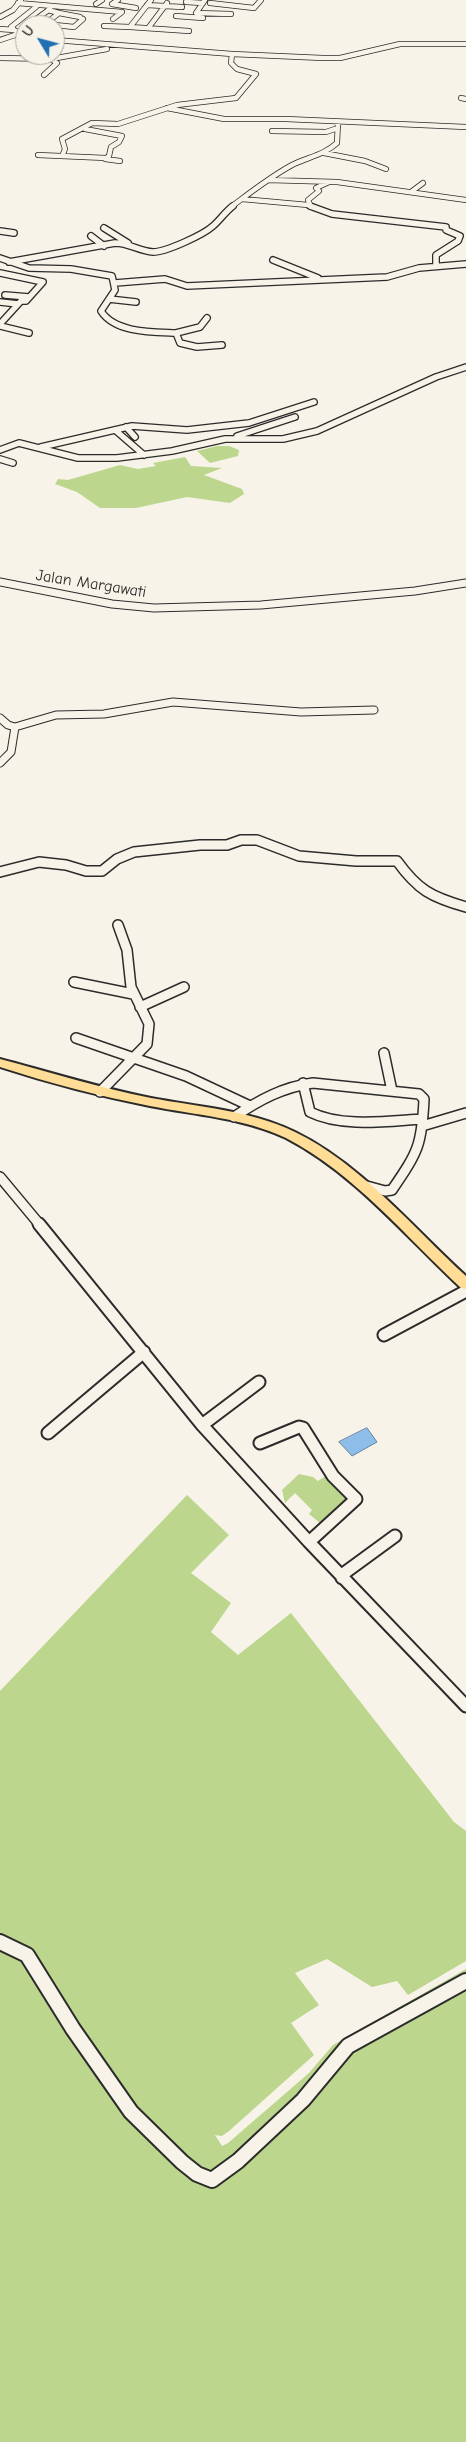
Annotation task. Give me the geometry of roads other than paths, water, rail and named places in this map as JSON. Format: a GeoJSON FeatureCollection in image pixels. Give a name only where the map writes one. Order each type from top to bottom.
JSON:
{"type":"FeatureCollection","features":[{"type":"Feature","properties":{"kind":"main road"},"geometry":{"type":"LineString","coordinates":[[0,1063],[58,1082],[100,1092],[259,1123],[290,1136],[313,1149],[357,1183],[466,1284]]}},
{"type":"Feature","properties":{"kind":"street"},"geometry":{"type":"LineString","coordinates":[[74,8],[83,0]]}},
{"type":"Feature","properties":{"kind":"street"},"geometry":{"type":"LineString","coordinates":[[96,4],[102,0]]}},
{"type":"Feature","properties":{"kind":"street"},"geometry":{"type":"LineString","coordinates":[[99,18],[107,8],[120,0],[136,2]]}},
{"type":"Feature","properties":{"kind":"street"},"geometry":{"type":"LineString","coordinates":[[78,5],[107,8],[122,12],[114,20],[139,16],[150,0]]}},
{"type":"Feature","properties":{"kind":"street"},"geometry":{"type":"LineString","coordinates":[[149,27],[169,0]]}},
{"type":"Feature","properties":{"kind":"street"},"geometry":{"type":"LineString","coordinates":[[224,0],[256,3]]}},
{"type":"Feature","properties":{"kind":"street"},"geometry":{"type":"LineString","coordinates":[[210,3],[254,8],[256,3],[261,0]]}},
{"type":"Feature","properties":{"kind":"street"},"geometry":{"type":"LineString","coordinates":[[20,1],[38,1]]}},
{"type":"Feature","properties":{"kind":"street"},"geometry":{"type":"LineString","coordinates":[[20,1],[74,8],[124,6],[136,8]]}},
{"type":"Feature","properties":{"kind":"street"},"geometry":{"type":"LineString","coordinates":[[1,29],[7,22],[0,18],[13,10],[20,1]]}},
{"type":"Feature","properties":{"kind":"street"},"geometry":{"type":"LineString","coordinates":[[168,26],[169,24],[194,24],[172,20],[187,1],[204,1]]}},
{"type":"Feature","properties":{"kind":"street"},"geometry":{"type":"LineString","coordinates":[[204,1],[196,12],[231,14]]}},
{"type":"Feature","properties":{"kind":"street"},"geometry":{"type":"LineString","coordinates":[[60,6],[66,2]]}},
{"type":"Feature","properties":{"kind":"street"},"geometry":{"type":"LineString","coordinates":[[147,5],[182,7]]}},
{"type":"Feature","properties":{"kind":"street"},"geometry":{"type":"LineString","coordinates":[[118,9],[124,6]]}},
{"type":"Feature","properties":{"kind":"street"},"geometry":{"type":"LineString","coordinates":[[12,29],[11,27],[36,7]]}},
{"type":"Feature","properties":{"kind":"street"},"geometry":{"type":"LineString","coordinates":[[42,15],[49,10],[81,18],[74,27],[65,26]]}},
{"type":"Feature","properties":{"kind":"street"},"geometry":{"type":"LineString","coordinates":[[176,16],[208,18],[212,13]]}},
{"type":"Feature","properties":{"kind":"street"},"geometry":{"type":"LineString","coordinates":[[65,21],[72,16]]}},
{"type":"Feature","properties":{"kind":"street"},"geometry":{"type":"LineString","coordinates":[[131,18],[139,16]]}},
{"type":"Feature","properties":{"kind":"street"},"geometry":{"type":"LineString","coordinates":[[130,27],[131,18]]}},
{"type":"Feature","properties":{"kind":"street"},"geometry":{"type":"LineString","coordinates":[[104,26],[149,27],[189,31]]}},
{"type":"Feature","properties":{"kind":"street"},"geometry":{"type":"LineString","coordinates":[[1,29],[15,28]]}},
{"type":"Feature","properties":{"kind":"street"},"geometry":{"type":"LineString","coordinates":[[0,40],[15,35]]}},
{"type":"Feature","properties":{"kind":"street"},"geometry":{"type":"LineString","coordinates":[[65,41],[232,54],[330,58],[400,44],[466,44]]}},
{"type":"Feature","properties":{"kind":"street"},"geometry":{"type":"LineString","coordinates":[[66,55],[79,42]]}},
{"type":"Feature","properties":{"kind":"street"},"geometry":{"type":"LineString","coordinates":[[66,55],[125,46]]}},
{"type":"Feature","properties":{"kind":"street"},"geometry":{"type":"LineString","coordinates":[[63,154],[65,149],[62,139],[84,129],[92,123],[116,124],[167,108],[237,97],[256,74],[236,68],[231,63],[232,54]]}},
{"type":"Feature","properties":{"kind":"street"},"geometry":{"type":"LineString","coordinates":[[0,58],[15,58]]}},
{"type":"Feature","properties":{"kind":"street"},"geometry":{"type":"LineString","coordinates":[[44,75],[55,65]]}},
{"type":"Feature","properties":{"kind":"street"},"geometry":{"type":"LineString","coordinates":[[167,108],[224,119],[286,119],[338,125],[466,127]]}},
{"type":"Feature","properties":{"kind":"street"},"geometry":{"type":"LineString","coordinates":[[111,128],[116,124]]}},
{"type":"Feature","properties":{"kind":"street"},"geometry":{"type":"LineString","coordinates":[[272,131],[326,132],[338,125]]}},
{"type":"Feature","properties":{"kind":"street"},"geometry":{"type":"LineString","coordinates":[[10,262],[104,246],[129,244],[153,252],[178,245],[213,226],[230,208],[268,180],[298,162],[324,153],[337,142],[338,125]]}},
{"type":"Feature","properties":{"kind":"street"},"geometry":{"type":"LineString","coordinates":[[84,129],[122,136],[119,142],[112,146],[106,158]]}},
{"type":"Feature","properties":{"kind":"street"},"geometry":{"type":"LineString","coordinates":[[324,153],[365,161],[386,169]]}},
{"type":"Feature","properties":{"kind":"street"},"geometry":{"type":"LineString","coordinates":[[38,155],[63,154],[120,161]]}},
{"type":"Feature","properties":{"kind":"street"},"geometry":{"type":"LineString","coordinates":[[268,180],[329,182],[466,200]]}},
{"type":"Feature","properties":{"kind":"street"},"geometry":{"type":"LineString","coordinates":[[308,205],[308,200],[318,191],[315,188],[329,182]]}},
{"type":"Feature","properties":{"kind":"street"},"geometry":{"type":"LineString","coordinates":[[411,192],[423,183]]}},
{"type":"Feature","properties":{"kind":"street"},"geometry":{"type":"LineString","coordinates":[[242,199],[308,205],[313,209],[328,214],[446,227],[446,230],[461,238],[435,256],[436,266]]}},
{"type":"Feature","properties":{"kind":"street"},"geometry":{"type":"LineString","coordinates":[[104,228],[128,241],[129,244]]}},
{"type":"Feature","properties":{"kind":"street"},"geometry":{"type":"LineString","coordinates":[[0,231],[14,233]]}},
{"type":"Feature","properties":{"kind":"street"},"geometry":{"type":"LineString","coordinates":[[91,236],[104,246]]}},
{"type":"Feature","properties":{"kind":"street"},"geometry":{"type":"LineString","coordinates":[[47,246],[59,254]]}},
{"type":"Feature","properties":{"kind":"street"},"geometry":{"type":"LineString","coordinates":[[0,258],[22,266],[112,276],[116,283],[115,290],[101,311],[109,320],[133,329],[176,333],[200,327],[208,318]]}},
{"type":"Feature","properties":{"kind":"street"},"geometry":{"type":"LineString","coordinates":[[273,260],[319,278]]}},
{"type":"Feature","properties":{"kind":"street"},"geometry":{"type":"LineString","coordinates":[[116,283],[163,279],[182,286],[319,278],[387,277],[419,268],[466,264]]}},
{"type":"Feature","properties":{"kind":"street"},"geometry":{"type":"LineString","coordinates":[[1,273],[22,266]]}},
{"type":"Feature","properties":{"kind":"street"},"geometry":{"type":"LineString","coordinates":[[106,274],[117,272]]}},
{"type":"Feature","properties":{"kind":"street"},"geometry":{"type":"LineString","coordinates":[[1,273],[43,282],[26,301],[21,301],[0,325],[29,332]]}},
{"type":"Feature","properties":{"kind":"street"},"geometry":{"type":"LineString","coordinates":[[4,279],[9,274]]}},
{"type":"Feature","properties":{"kind":"street"},"geometry":{"type":"LineString","coordinates":[[5,295],[30,297]]}},
{"type":"Feature","properties":{"kind":"street"},"geometry":{"type":"LineString","coordinates":[[109,299],[136,302]]}},
{"type":"Feature","properties":{"kind":"street"},"geometry":{"type":"LineString","coordinates":[[0,302],[18,304]]}},
{"type":"Feature","properties":{"kind":"street"},"geometry":{"type":"LineString","coordinates":[[176,333],[180,343],[186,346],[222,345]]}},
{"type":"Feature","properties":{"kind":"street"},"geometry":{"type":"LineString","coordinates":[[229,439],[277,440],[307,434],[466,367]]}},
{"type":"Feature","properties":{"kind":"street"},"geometry":{"type":"LineString","coordinates":[[40,448],[126,427],[139,426],[187,430],[227,427],[255,422],[288,408],[314,402]]}},
{"type":"Feature","properties":{"kind":"street"},"geometry":{"type":"LineString","coordinates":[[0,450],[16,442],[78,458],[117,458],[144,455],[229,439],[276,425],[295,417]]}},
{"type":"Feature","properties":{"kind":"street"},"geometry":{"type":"LineString","coordinates":[[126,427],[135,437]]}},
{"type":"Feature","properties":{"kind":"street"},"geometry":{"type":"LineString","coordinates":[[115,430],[144,455]]}},
{"type":"Feature","properties":{"kind":"street"},"geometry":{"type":"LineString","coordinates":[[72,466],[78,458]]}},
{"type":"Feature","properties":{"kind":"street"},"geometry":{"type":"LineString","coordinates":[[0,459],[13,463]]}},
{"type":"Feature","properties":{"kind":"street","name":"Jalan Margawati"},"geometry":{"type":"LineString","coordinates":[[0,582],[112,604],[154,608],[261,605],[336,599],[466,583]]}},
{"type":"Feature","properties":{"kind":"street"},"geometry":{"type":"LineString","coordinates":[[0,718],[8,725],[15,727],[56,715],[104,714],[173,702],[301,712],[374,710]]}},
{"type":"Feature","properties":{"kind":"street"},"geometry":{"type":"LineString","coordinates":[[0,763],[8,758],[15,744],[15,727]]}},
{"type":"Feature","properties":{"kind":"street"},"geometry":{"type":"LineString","coordinates":[[0,872],[39,862],[66,865],[86,871],[102,871],[117,859],[134,852],[227,844],[241,840],[257,840],[298,856],[356,861],[398,861],[413,884],[442,900],[466,906]]}},
{"type":"Feature","properties":{"kind":"street"},"geometry":{"type":"LineString","coordinates":[[100,1092],[136,1058],[147,1044],[150,1032],[149,1024],[133,994],[127,969],[127,951],[118,925]]}},
{"type":"Feature","properties":{"kind":"street"},"geometry":{"type":"LineString","coordinates":[[74,982],[133,994]]}},
{"type":"Feature","properties":{"kind":"street"},"geometry":{"type":"LineString","coordinates":[[140,1007],[184,987]]}},
{"type":"Feature","properties":{"kind":"street"},"geometry":{"type":"LineString","coordinates":[[76,1038],[192,1076],[250,1106]]}},
{"type":"Feature","properties":{"kind":"street"},"geometry":{"type":"LineString","coordinates":[[384,1053],[392,1091]]}},
{"type":"Feature","properties":{"kind":"street"},"geometry":{"type":"LineString","coordinates":[[303,1083],[310,1112],[316,1117],[341,1120],[422,1123],[466,1113]]}},
{"type":"Feature","properties":{"kind":"street"},"geometry":{"type":"LineString","coordinates":[[234,1117],[272,1093],[303,1083],[392,1091],[422,1096],[422,1138],[416,1155],[394,1188],[385,1191],[357,1183]]}},
{"type":"Feature","properties":{"kind":"street"},"geometry":{"type":"LineString","coordinates":[[0,1177],[202,1425],[342,1578],[466,1706]]}},
{"type":"Feature","properties":{"kind":"street"},"geometry":{"type":"LineString","coordinates":[[384,1335],[466,1291]]}},
{"type":"Feature","properties":{"kind":"street"},"geometry":{"type":"LineString","coordinates":[[48,1433],[144,1352]]}},
{"type":"Feature","properties":{"kind":"street"},"geometry":{"type":"LineString","coordinates":[[202,1425],[259,1382]]}},
{"type":"Feature","properties":{"kind":"street"},"geometry":{"type":"LineString","coordinates":[[260,1443],[299,1427],[303,1428],[333,1476],[356,1499],[309,1542]]}},
{"type":"Feature","properties":{"kind":"street"},"geometry":{"type":"LineString","coordinates":[[342,1578],[344,1574],[395,1536]]}},
{"type":"Feature","properties":{"kind":"street"},"geometry":{"type":"LineString","coordinates":[[0,1942],[27,1955],[73,2030],[131,2112],[182,2162],[197,2174],[212,2180],[238,2161],[304,2100],[348,2046],[466,1981]]}},
{"type":"Feature","properties":{"kind":"water"},"geometry":{"type":"Polygon","coordinates":[[[367,1428],[377,1442],[352,1456],[339,1442],[367,1428]]]}}]}
